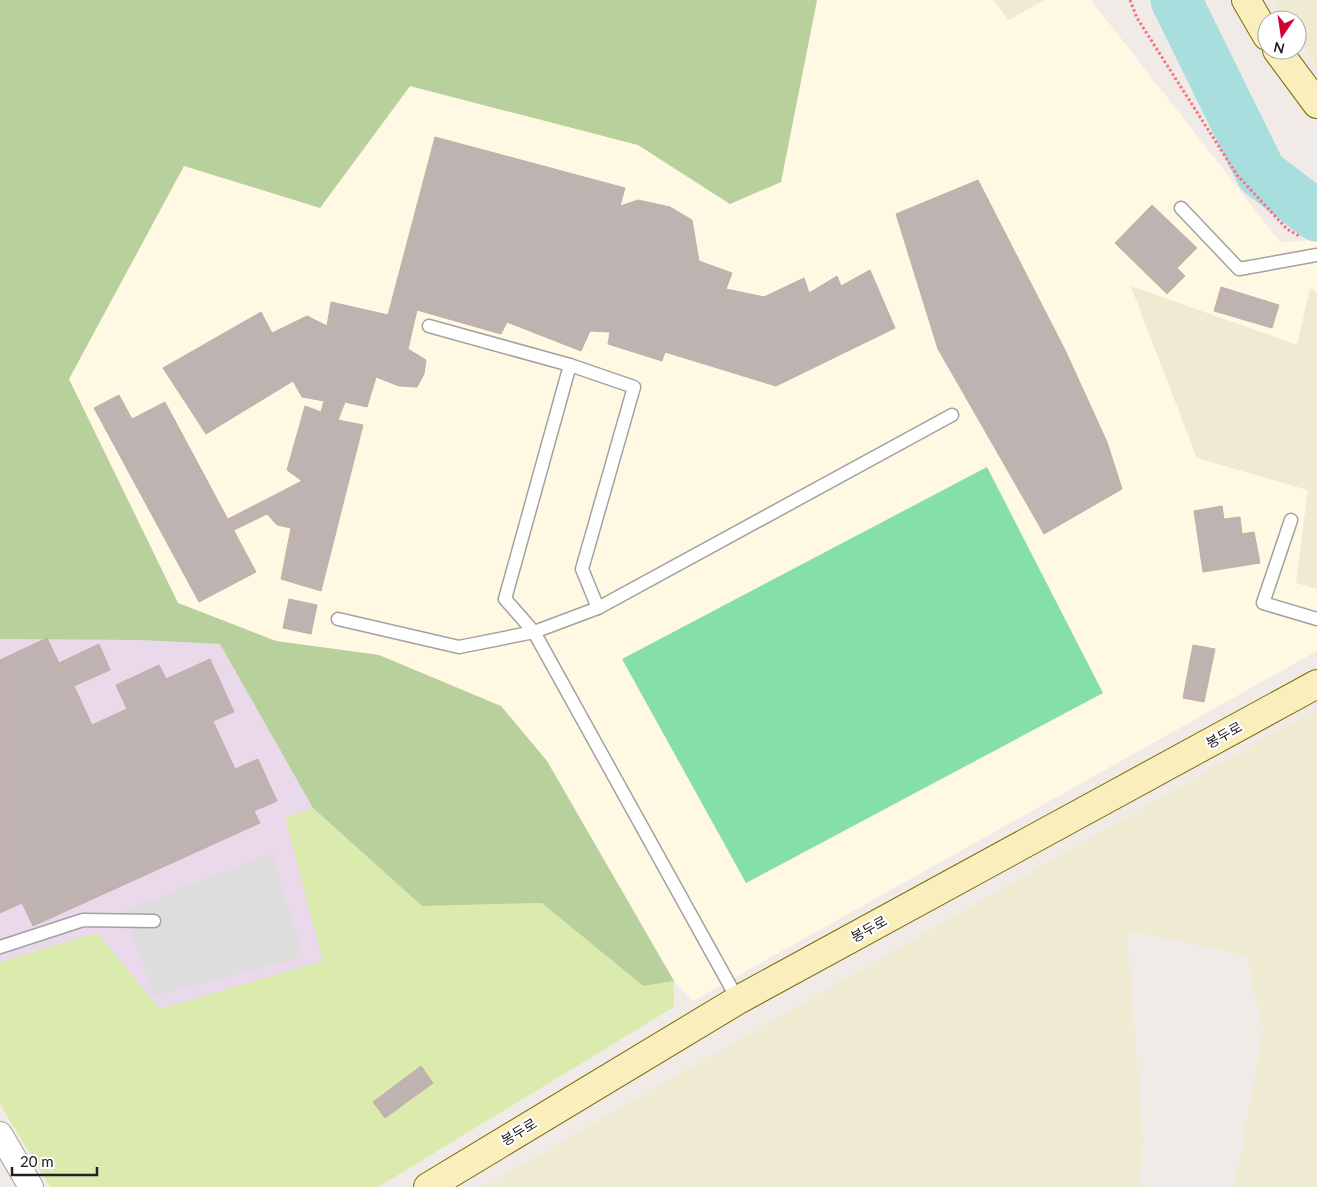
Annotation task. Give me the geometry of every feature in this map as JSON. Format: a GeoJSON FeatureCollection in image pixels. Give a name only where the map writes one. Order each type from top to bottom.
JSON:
{"type":"FeatureCollection","features":[{"type":"Feature","properties":{"kind":"main road"},"geometry":{"type":"LineString","coordinates":[[1246,0],[1257,19]]}},
{"type":"Feature","properties":{"kind":"main road"},"geometry":{"type":"LineString","coordinates":[[1284,60],[1317,104]]}},
{"type":"Feature","properties":{"kind":"main road","name":"봉두로"},"geometry":{"type":"LineString","coordinates":[[428,1187],[738,1000],[1317,684]]}},
{"type":"Feature","properties":{"kind":"street"},"geometry":{"type":"LineString","coordinates":[[0,1134],[31,1187]]}},
{"type":"Feature","properties":{"kind":"lane"},"geometry":{"type":"LineString","coordinates":[[1181,208],[1239,269],[1317,255]]}},
{"type":"Feature","properties":{"kind":"lane"},"geometry":{"type":"LineString","coordinates":[[429,326],[570,365],[634,387],[582,569],[598,608]]}},
{"type":"Feature","properties":{"kind":"lane"},"geometry":{"type":"LineString","coordinates":[[570,365],[505,599],[534,632],[738,1000]]}},
{"type":"Feature","properties":{"kind":"lane"},"geometry":{"type":"LineString","coordinates":[[338,620],[459,647],[534,632],[598,608],[952,415]]}},
{"type":"Feature","properties":{"kind":"lane"},"geometry":{"type":"LineString","coordinates":[[1291,520],[1263,603],[1317,619]]}},
{"type":"Feature","properties":{"kind":"lane"},"geometry":{"type":"LineString","coordinates":[[0,947],[83,920],[154,921]]}},
{"type":"Feature","properties":{"kind":"path"},"geometry":{"type":"LineString","coordinates":[[1130,0],[1137,18],[1237,175],[1287,229],[1302,238]]}},
{"type":"Feature","properties":{"kind":"shaded area"},"geometry":{"type":"Polygon","coordinates":[[[817,0],[993,0],[1009,20],[1044,0],[1091,0],[1280,242],[1317,240],[1317,293],[1310,289],[1298,345],[1131,287],[1197,458],[1308,490],[1296,582],[1317,589],[1317,651],[693,1001],[674,981],[547,761],[379,655],[276,641],[178,603],[69,379],[184,165],[320,208],[410,86],[638,145],[730,204],[781,182],[817,0]]]}},
{"type":"Feature","properties":{"kind":"shaded area"},"geometry":{"type":"Polygon","coordinates":[[[993,0],[1044,0],[1009,20],[993,0]]]}},
{"type":"Feature","properties":{"kind":"shaded area"},"geometry":{"type":"Polygon","coordinates":[[[1273,0],[1317,0],[1317,68],[1307,52],[1307,10],[1280,10],[1273,0]]]}},
{"type":"Feature","properties":{"kind":"shaded area"},"geometry":{"type":"Polygon","coordinates":[[[1131,286],[1297,345],[1310,288],[1317,293],[1317,589],[1296,583],[1308,490],[1197,458],[1131,286]]]}},
{"type":"Feature","properties":{"kind":"shaded area"},"geometry":{"type":"Polygon","coordinates":[[[0,639],[140,640],[220,644],[313,808],[285,818],[324,961],[160,1009],[97,933],[0,962],[0,639]]]}},
{"type":"Feature","properties":{"kind":"shaded area"},"geometry":{"type":"Polygon","coordinates":[[[1317,708],[1317,1187],[1235,1187],[1263,1031],[1247,956],[1127,930],[1143,1141],[1139,1187],[483,1187],[1317,708]]]}},
{"type":"Feature","properties":{"kind":"shaded area"},"geometry":{"type":"Polygon","coordinates":[[[272,853],[303,957],[154,995],[124,911],[272,853]]]}},
{"type":"Feature","properties":{"kind":"green space"},"geometry":{"type":"Polygon","coordinates":[[[0,0],[817,0],[781,182],[730,204],[638,145],[410,86],[320,208],[184,166],[69,379],[178,603],[276,641],[379,655],[501,706],[547,761],[674,981],[643,986],[542,903],[422,906],[313,808],[220,644],[140,640],[0,639],[0,0]]]}},
{"type":"Feature","properties":{"kind":"green space"},"geometry":{"type":"Polygon","coordinates":[[[987,467],[1103,693],[746,883],[622,659],[987,467]]]}},
{"type":"Feature","properties":{"kind":"green space"},"geometry":{"type":"Polygon","coordinates":[[[313,808],[422,906],[542,903],[643,986],[674,981],[674,1007],[378,1187],[50,1187],[0,1104],[0,962],[97,933],[160,1009],[323,961],[285,818],[313,808]]]}},
{"type":"Feature","properties":{"kind":"building"},"geometry":{"type":"Polygon","coordinates":[[[435,137],[625,188],[620,206],[638,200],[670,207],[692,220],[699,261],[732,273],[726,289],[764,297],[804,278],[809,293],[837,276],[841,286],[870,270],[895,328],[776,386],[665,352],[662,361],[608,344],[610,332],[590,331],[581,351],[507,322],[501,334],[417,310],[408,349],[426,360],[424,374],[417,387],[399,386],[376,377],[367,407],[345,402],[338,420],[363,425],[321,591],[281,579],[291,528],[277,525],[267,514],[234,530],[228,519],[302,481],[287,470],[305,406],[321,412],[324,401],[302,397],[293,381],[206,434],[163,368],[261,312],[272,333],[307,316],[327,326],[331,302],[388,315],[435,137]]]}},
{"type":"Feature","properties":{"kind":"building"},"geometry":{"type":"Polygon","coordinates":[[[978,180],[1065,350],[1107,442],[1122,489],[1044,534],[938,349],[896,214],[978,180]]]}},
{"type":"Feature","properties":{"kind":"building"},"geometry":{"type":"Polygon","coordinates":[[[1152,205],[1197,248],[1177,268],[1185,276],[1167,294],[1115,243],[1152,205]]]}},
{"type":"Feature","properties":{"kind":"building"},"geometry":{"type":"Polygon","coordinates":[[[1221,287],[1279,305],[1272,328],[1214,311],[1221,287]]]}},
{"type":"Feature","properties":{"kind":"building"},"geometry":{"type":"Polygon","coordinates":[[[119,395],[132,419],[165,402],[256,572],[199,602],[94,408],[119,395]]]}},
{"type":"Feature","properties":{"kind":"building"},"geometry":{"type":"Polygon","coordinates":[[[1222,506],[1224,519],[1240,517],[1242,534],[1254,532],[1260,563],[1203,572],[1194,511],[1222,506]]]}},
{"type":"Feature","properties":{"kind":"building"},"geometry":{"type":"Polygon","coordinates":[[[289,599],[317,605],[311,634],[283,628],[289,599]]]}},
{"type":"Feature","properties":{"kind":"building"},"geometry":{"type":"Polygon","coordinates":[[[47,638],[59,663],[99,644],[110,670],[74,686],[92,725],[127,709],[116,685],[159,665],[166,679],[210,659],[234,712],[213,721],[235,769],[258,759],[277,801],[254,811],[260,823],[33,926],[22,903],[0,913],[0,660],[47,638]]]}},
{"type":"Feature","properties":{"kind":"building"},"geometry":{"type":"Polygon","coordinates":[[[1193,645],[1215,649],[1204,702],[1183,698],[1193,645]]]}},
{"type":"Feature","properties":{"kind":"building"},"geometry":{"type":"Polygon","coordinates":[[[421,1066],[433,1083],[385,1118],[373,1102],[421,1066]]]}},
{"type":"Feature","properties":{"kind":"waterway"},"geometry":{"type":"LineString","coordinates":[[1176,0],[1261,173],[1317,216]]}}]}
